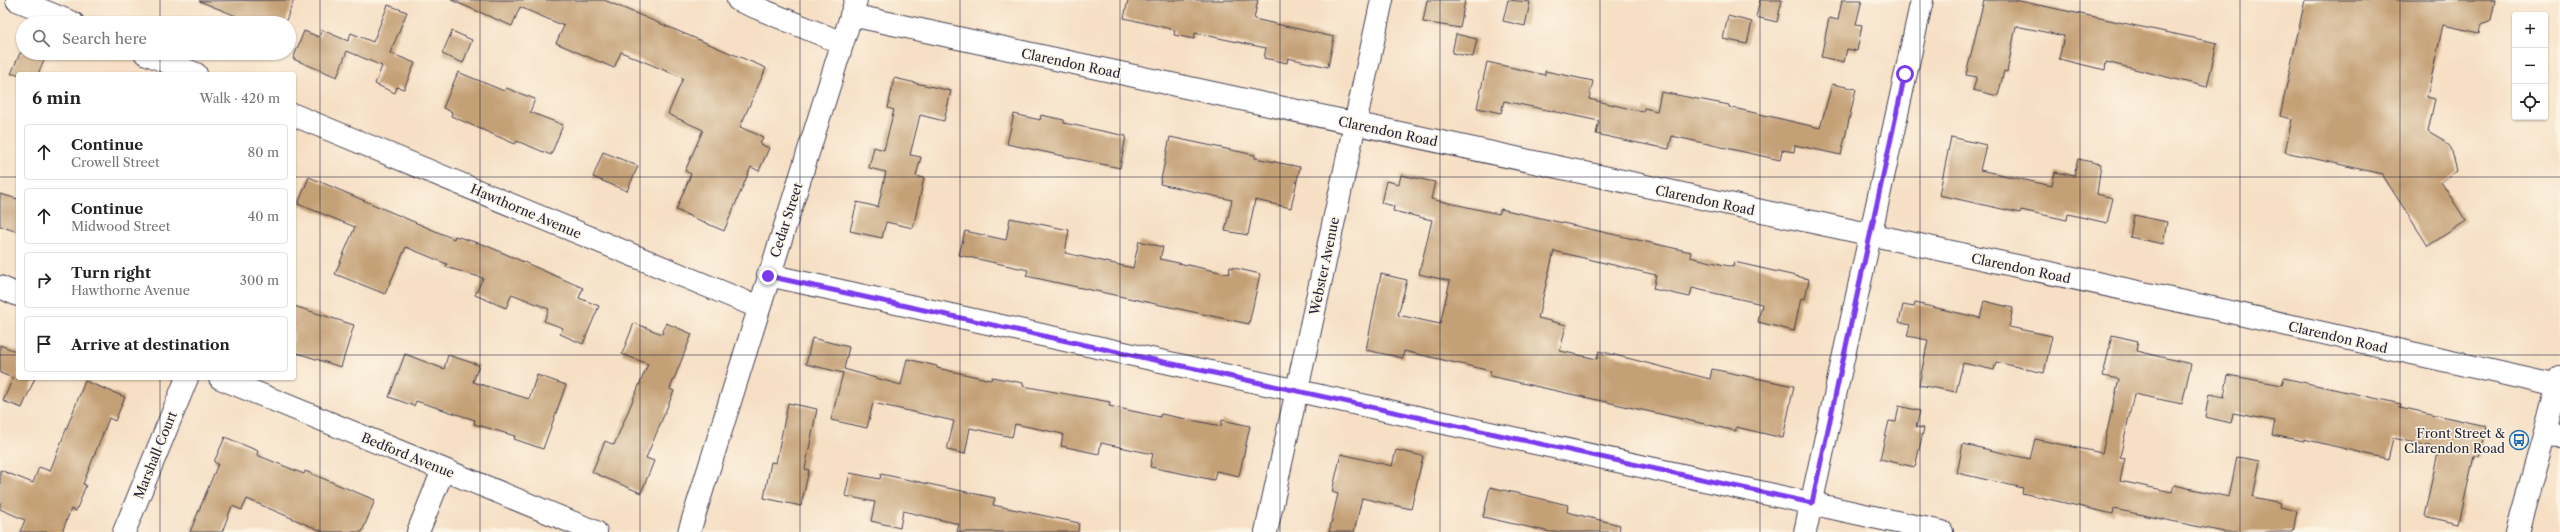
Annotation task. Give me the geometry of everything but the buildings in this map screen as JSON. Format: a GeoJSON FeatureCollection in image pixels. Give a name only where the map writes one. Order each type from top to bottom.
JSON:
{"type":"FeatureCollection","features":[{"type":"Feature","properties":{"kind":"street"},"geometry":{"type":"LineString","coordinates":[[18,0],[56,16]]}},
{"type":"Feature","properties":{"kind":"street"},"geometry":{"type":"LineString","coordinates":[[738,0],[842,43]]}},
{"type":"Feature","properties":{"kind":"street","name":"Webster Avenue"},"geometry":{"type":"LineString","coordinates":[[1266,532],[1382,0]]}},
{"type":"Feature","properties":{"kind":"street"},"geometry":{"type":"LineString","coordinates":[[1805,532],[1922,0]]}},
{"type":"Feature","properties":{"kind":"street","name":"Cedar Street"},"geometry":{"type":"LineString","coordinates":[[688,532],[758,307],[854,8]]}},
{"type":"Feature","properties":{"kind":"street","name":"Clarendon Road"},"geometry":{"type":"LineString","coordinates":[[854,8],[1355,124],[1870,236],[2559,382]]}},
{"type":"Feature","properties":{"kind":"street"},"geometry":{"type":"LineString","coordinates":[[162,60],[191,72]]}},
{"type":"Feature","properties":{"kind":"street","name":"Hawthorne Avenue"},"geometry":{"type":"LineString","coordinates":[[296,116],[758,307]]}},
{"type":"Feature","properties":{"kind":"street"},"geometry":{"type":"LineString","coordinates":[[768,276],[1942,532]]}},
{"type":"Feature","properties":{"kind":"street"},"geometry":{"type":"LineString","coordinates":[[0,288],[16,294]]}},
{"type":"Feature","properties":{"kind":"street","name":"Marshall Court"},"geometry":{"type":"LineString","coordinates":[[124,532],[186,380]]}},
{"type":"Feature","properties":{"kind":"street","name":"Bedford Avenue"},"geometry":{"type":"LineString","coordinates":[[225,380],[596,532]]}},
{"type":"Feature","properties":{"kind":"street"},"geometry":{"type":"LineString","coordinates":[[2517,532],[2552,436],[2559,382]]}},
{"type":"Feature","properties":{"kind":"street"},"geometry":{"type":"LineString","coordinates":[[418,532],[443,470]]}},
{"type":"Feature","properties":{"kind":"place","name":"Front Street & Clarendon Road"},"geometry":{"type":"Point","coordinates":[2519,440]}},
{"type":"Feature","properties":{"kind":"route"},"geometry":{"type":"LineString","coordinates":[[768,276],[1812,503],[1905,74]]}}]}
